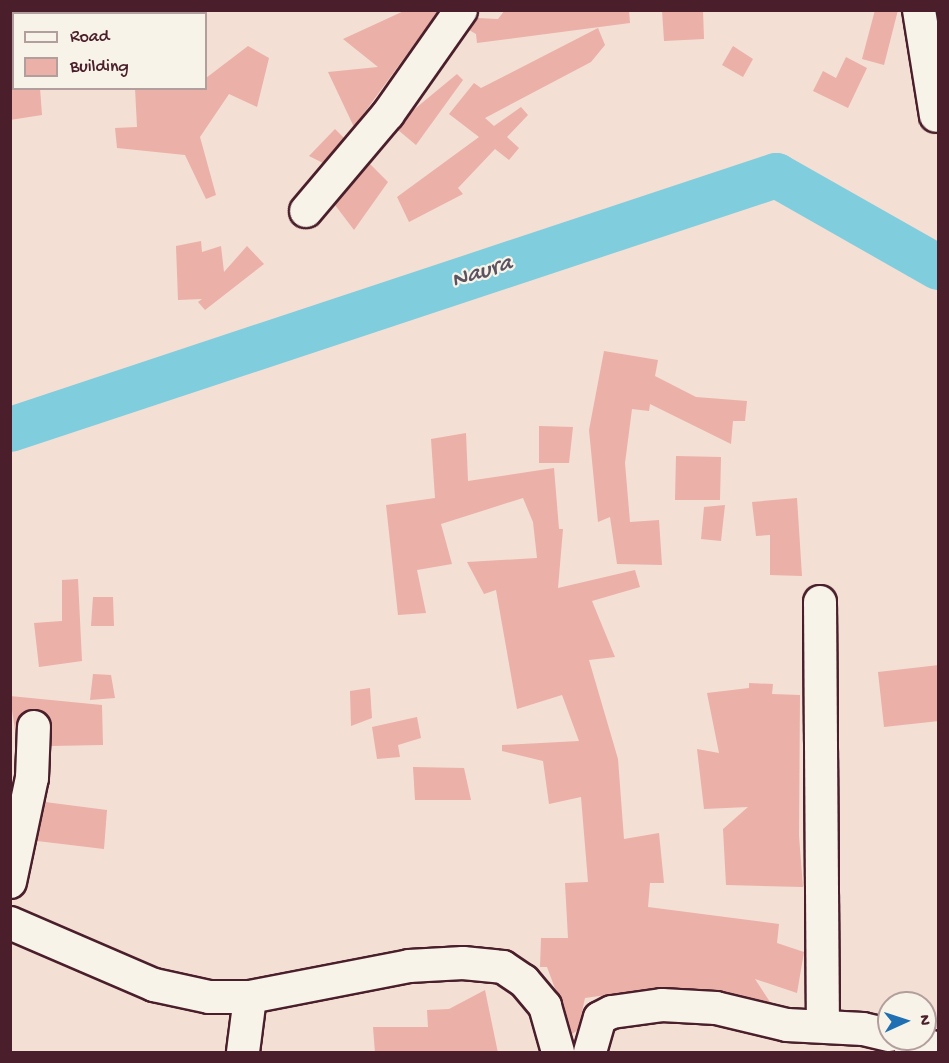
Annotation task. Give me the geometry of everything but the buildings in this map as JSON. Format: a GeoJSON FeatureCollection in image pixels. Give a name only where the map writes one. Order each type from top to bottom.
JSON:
{"type":"FeatureCollection","features":[{"type":"Feature","properties":{"kind":"street"},"geometry":{"type":"LineString","coordinates":[[306,211],[388,114],[460,10]]}},
{"type":"Feature","properties":{"kind":"street"},"geometry":{"type":"LineString","coordinates":[[919,10],[936,116]]}},
{"type":"Feature","properties":{"kind":"street"},"geometry":{"type":"LineString","coordinates":[[820,602],[823,1025]]}},
{"type":"Feature","properties":{"kind":"street"},"geometry":{"type":"LineString","coordinates":[[10,882],[32,778],[34,727]]}},
{"type":"Feature","properties":{"kind":"street"},"geometry":{"type":"LineString","coordinates":[[10,923],[154,985],[209,997],[250,997],[409,966],[463,963],[503,967],[524,981],[545,1006],[558,1053]]}},
{"type":"Feature","properties":{"kind":"street"},"geometry":{"type":"LineString","coordinates":[[243,1053],[250,997]]}},
{"type":"Feature","properties":{"kind":"street"},"geometry":{"type":"LineString","coordinates":[[590,1053],[600,1018],[612,1012],[651,1006],[716,1008],[763,1021],[823,1025],[877,1033]]}},
{"type":"Feature","properties":{"kind":"waterway","name":"Naura"},"geometry":{"type":"LineString","coordinates":[[10,429],[776,175],[938,267]]}}]}
